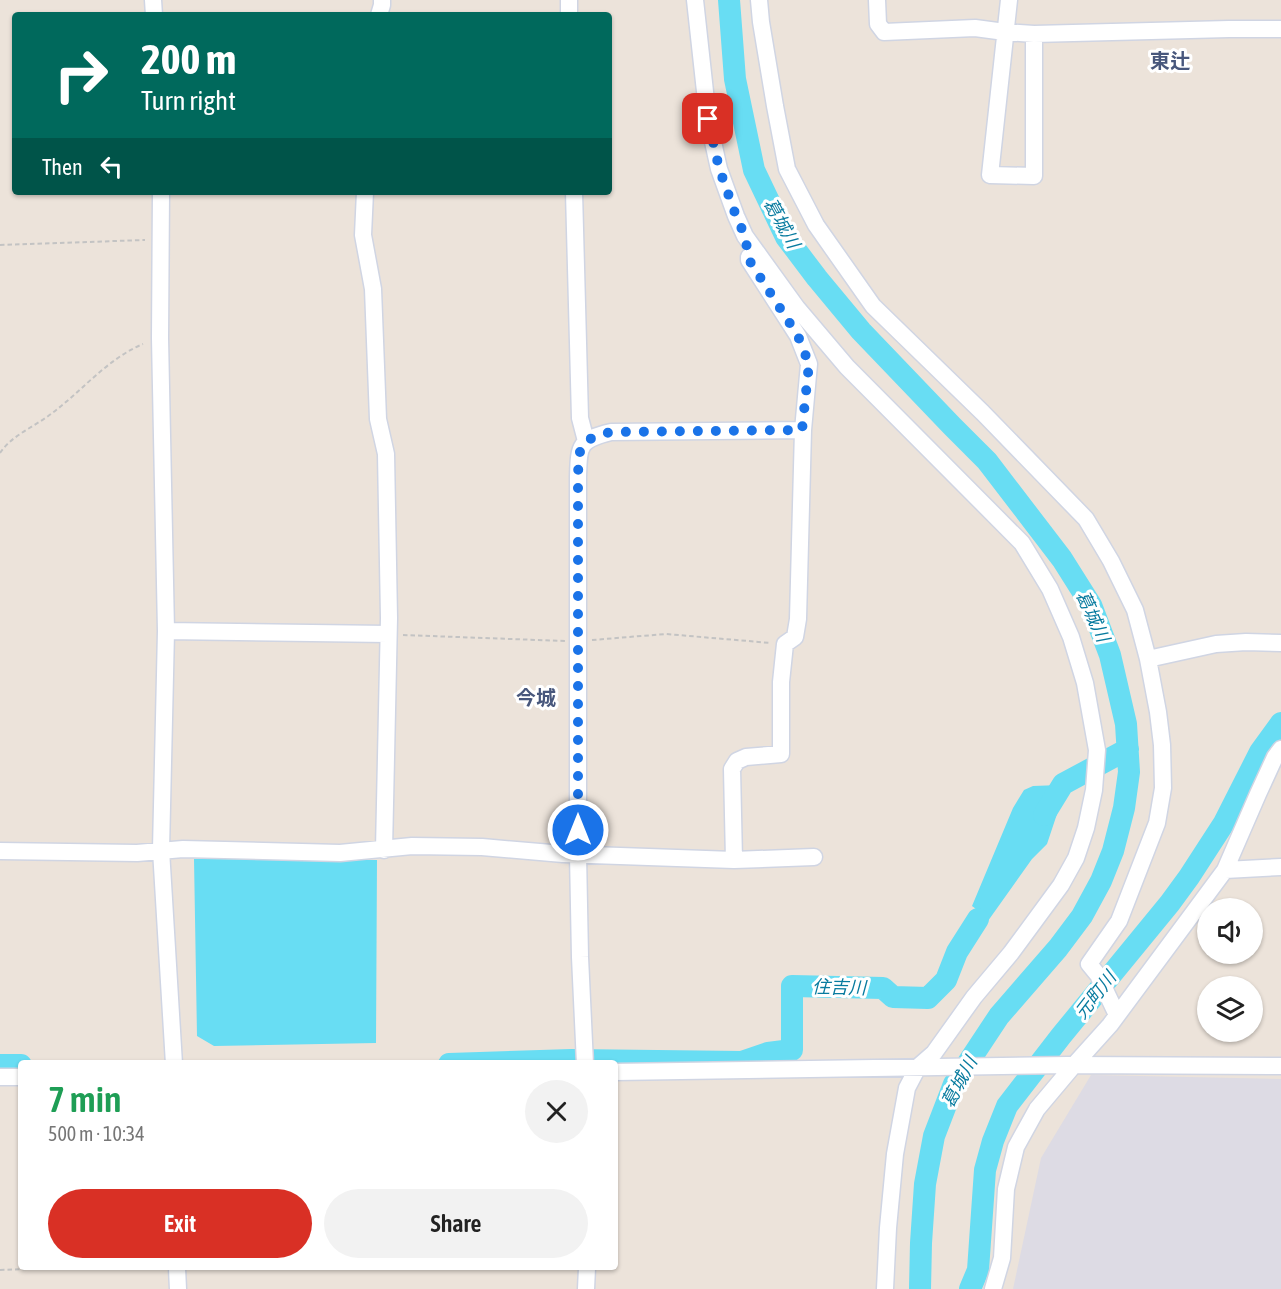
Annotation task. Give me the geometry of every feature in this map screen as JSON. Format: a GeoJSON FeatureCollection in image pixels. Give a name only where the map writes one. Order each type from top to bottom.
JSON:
{"type":"FeatureCollection","features":[{"type":"Feature","properties":{"kind":"street"},"geometry":{"type":"LineString","coordinates":[[695,0],[708,119],[719,168],[745,236],[797,308],[847,367],[1022,543],[1050,589],[1071,638],[1085,683],[1097,750],[1094,790],[1086,828],[1076,858],[1061,885],[907,1088],[895,1154],[885,1289]]}},
{"type":"Feature","properties":{"kind":"street"},"geometry":{"type":"LineString","coordinates":[[759,0],[787,168],[816,225],[873,306],[983,413],[1086,519],[1111,561],[1135,610],[1148,659],[1158,712],[1162,745],[1163,788],[1157,823],[1119,921],[1089,964],[1098,975],[1114,1008]]}},
{"type":"Feature","properties":{"kind":"street"},"geometry":{"type":"LineString","coordinates":[[877,0],[878,24],[884,32],[975,27],[1034,34],[1281,29]]}},
{"type":"Feature","properties":{"kind":"street"},"geometry":{"type":"LineString","coordinates":[[1009,0],[990,175],[1034,176],[1034,34]]}},
{"type":"Feature","properties":{"kind":"street"},"geometry":{"type":"LineString","coordinates":[[161,195],[153,241],[160,338],[166,631],[161,850],[174,1060]]}},
{"type":"Feature","properties":{"kind":"street"},"geometry":{"type":"LineString","coordinates":[[365,195],[363,235],[373,289],[378,419],[386,454],[389,606],[384,850]]}},
{"type":"Feature","properties":{"kind":"street"},"geometry":{"type":"LineString","coordinates":[[574,195],[580,418],[586,441]]}},
{"type":"Feature","properties":{"kind":"street"},"geometry":{"type":"LineString","coordinates":[[734,860],[732,769],[737,761],[746,757],[781,754],[781,682],[785,644],[795,637],[798,619],[802,430],[809,364],[798,336],[749,260],[745,236]]}},
{"type":"Feature","properties":{"kind":"street"},"geometry":{"type":"LineString","coordinates":[[143,344],[160,338]]}},
{"type":"Feature","properties":{"kind":"street"},"geometry":{"type":"LineString","coordinates":[[585,1060],[578,854],[579,456],[581,447],[594,436],[611,432],[802,430]]}},
{"type":"Feature","properties":{"kind":"street"},"geometry":{"type":"LineString","coordinates":[[166,631],[388,634]]}},
{"type":"Feature","properties":{"kind":"street"},"geometry":{"type":"LineString","coordinates":[[1148,659],[1216,644],[1281,643]]}},
{"type":"Feature","properties":{"kind":"street"},"geometry":{"type":"LineString","coordinates":[[993,1289],[1002,1258],[1006,1189],[1016,1147],[1037,1109],[1071,1065],[1110,1025],[1114,1008],[1225,870],[1281,749]]}},
{"type":"Feature","properties":{"kind":"street"},"geometry":{"type":"LineString","coordinates":[[0,851],[137,853],[183,849],[340,853],[412,846],[482,847],[578,854],[734,860],[814,857]]}},
{"type":"Feature","properties":{"kind":"street"},"geometry":{"type":"LineString","coordinates":[[1225,870],[1281,867]]}},
{"type":"Feature","properties":{"kind":"street"},"geometry":{"type":"LineString","coordinates":[[618,1072],[1071,1065],[1281,1066]]}},
{"type":"Feature","properties":{"kind":"street"},"geometry":{"type":"LineString","coordinates":[[0,1077],[18,1077]]}},
{"type":"Feature","properties":{"kind":"street"},"geometry":{"type":"LineString","coordinates":[[177,1270],[178,1289]]}},
{"type":"Feature","properties":{"kind":"street"},"geometry":{"type":"LineString","coordinates":[[586,1289],[587,1270]]}},
{"type":"Feature","properties":{"kind":"path"},"geometry":{"type":"LineString","coordinates":[[0,245],[153,241]]}},
{"type":"Feature","properties":{"kind":"path"},"geometry":{"type":"LineString","coordinates":[[0,453],[6,444],[52,414],[86,383],[130,349],[143,344]]}},
{"type":"Feature","properties":{"kind":"path"},"geometry":{"type":"LineString","coordinates":[[388,634],[578,641],[666,634],[785,644]]}},
{"type":"Feature","properties":{"kind":"path"},"geometry":{"type":"LineString","coordinates":[[0,1270],[18,1269]]}},
{"type":"Feature","properties":{"kind":"shaded area"},"geometry":{"type":"Polygon","coordinates":[[[1091,1075],[1281,1079],[1281,1289],[1013,1289],[1041,1158],[1091,1075]]]}},
{"type":"Feature","properties":{"kind":"water"},"geometry":{"type":"Polygon","coordinates":[[[1060,785],[1057,814],[1047,844],[1032,859],[968,949],[962,943],[976,909],[972,906],[1013,808],[1024,790],[1033,786],[1060,785]]]}},
{"type":"Feature","properties":{"kind":"water"},"geometry":{"type":"Polygon","coordinates":[[[194,859],[377,860],[376,1043],[214,1046],[197,1036],[194,859]]]}},
{"type":"Feature","properties":{"kind":"waterway","name":"葛城川"},"geometry":{"type":"LineString","coordinates":[[729,0],[735,79],[754,170],[786,237],[861,331],[987,461],[1062,559],[1091,605],[1110,655],[1126,724],[1129,772],[1124,808],[1113,851],[1101,881],[1082,916],[1058,948],[999,1016],[954,1084],[934,1136],[925,1184],[920,1289]]}},
{"type":"Feature","properties":{"kind":"waterway","name":"元町川"},"geometry":{"type":"LineString","coordinates":[[970,1289],[978,1270],[985,1170],[993,1141],[1007,1106],[1189,877],[1224,823],[1260,752],[1281,723]]}},
{"type":"Feature","properties":{"kind":"waterway","name":"住吉川"},"geometry":{"type":"LineString","coordinates":[[1044,815],[1063,784],[1128,749]]}},
{"type":"Feature","properties":{"kind":"waterway","name":"住吉川"},"geometry":{"type":"LineString","coordinates":[[618,1061],[742,1062],[768,1053],[792,1050],[792,986],[883,988],[893,997],[928,998],[946,980],[957,952],[978,919]]}},
{"type":"Feature","properties":{"kind":"waterway","name":"住吉川"},"geometry":{"type":"LineString","coordinates":[[0,1065],[18,1065]]}},
{"type":"Feature","properties":{"kind":"district","name":"東辻"},"geometry":{"type":"Point","coordinates":[1170,60]}},
{"type":"Feature","properties":{"kind":"district","name":"今城"},"geometry":{"type":"Point","coordinates":[536,697]}},
{"type":"Feature","properties":{"kind":"route"},"geometry":{"type":"LineString","coordinates":[[578,830],[578,477],[581,447],[594,436],[611,432],[802,430],[809,364],[798,336],[749,260],[745,236],[719,168],[708,119]]}}]}
